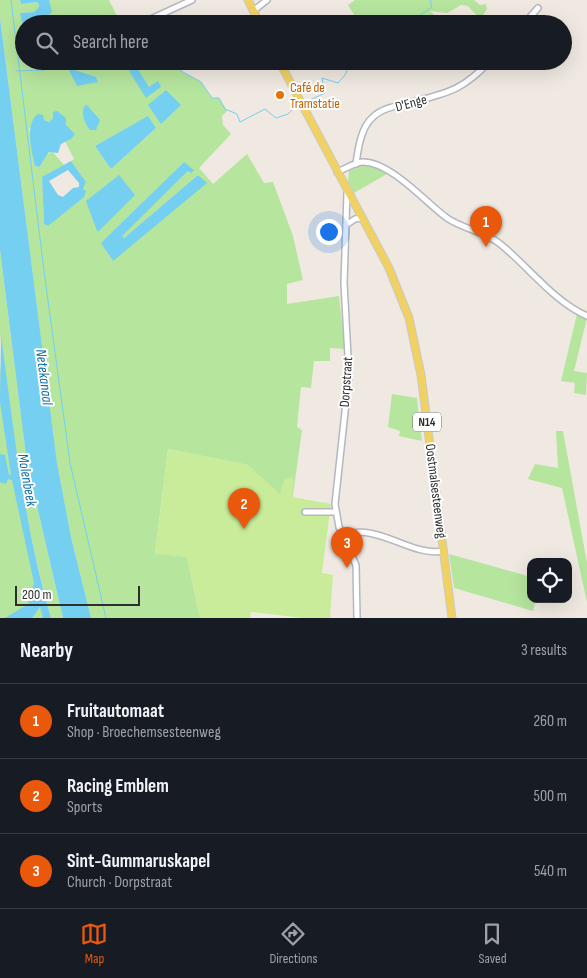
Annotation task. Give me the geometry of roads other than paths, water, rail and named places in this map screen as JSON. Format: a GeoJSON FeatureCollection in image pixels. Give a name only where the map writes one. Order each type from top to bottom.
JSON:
{"type":"FeatureCollection","features":[{"type":"Feature","properties":{"kind":"main road"},"geometry":{"type":"LineString","coordinates":[[248,0],[255,15]]}},
{"type":"Feature","properties":{"kind":"main road","name":"N14"},"geometry":{"type":"LineString","coordinates":[[284,70],[337,172]]}},
{"type":"Feature","properties":{"kind":"main road","name":"Oostmalsesteenweg"},"geometry":{"type":"LineString","coordinates":[[337,172],[396,282],[411,326],[421,375],[452,618]]}},
{"type":"Feature","properties":{"kind":"street"},"geometry":{"type":"LineString","coordinates":[[160,15],[192,0]]}},
{"type":"Feature","properties":{"kind":"street"},"geometry":{"type":"LineString","coordinates":[[253,11],[268,0]]}},
{"type":"Feature","properties":{"kind":"street"},"geometry":{"type":"LineString","coordinates":[[532,15],[538,8]]}},
{"type":"Feature","properties":{"kind":"street","name":"D'Enge"},"geometry":{"type":"LineString","coordinates":[[356,164],[361,138],[372,117],[386,109],[455,89],[470,82],[481,70]]}},
{"type":"Feature","properties":{"kind":"street"},"geometry":{"type":"LineString","coordinates":[[337,172],[356,164],[369,163],[398,177],[447,218],[488,236],[568,304],[587,316]]}},
{"type":"Feature","properties":{"kind":"street","name":"Dorpstraat"},"geometry":{"type":"LineString","coordinates":[[348,193],[344,283],[349,367],[335,512],[356,565],[356,618]]}},
{"type":"Feature","properties":{"kind":"street"},"geometry":{"type":"LineString","coordinates":[[346,223],[360,215]]}},
{"type":"Feature","properties":{"kind":"street"},"geometry":{"type":"LineString","coordinates":[[305,512],[335,512]]}},
{"type":"Feature","properties":{"kind":"street"},"geometry":{"type":"LineString","coordinates":[[343,536],[359,532],[430,553],[443,551]]}},
{"type":"Feature","properties":{"kind":"water"},"geometry":{"type":"Polygon","coordinates":[[[20,0],[49,0],[52,12],[49,15],[20,15],[20,13],[34,12],[39,7],[38,2],[21,4],[20,0]]]}},
{"type":"Feature","properties":{"kind":"water","name":"Netekanaal"},"geometry":{"type":"Polygon","coordinates":[[[0,18],[57,463],[71,537],[91,618],[63,618],[27,463],[0,250],[0,18]]]}},
{"type":"Feature","properties":{"kind":"water"},"geometry":{"type":"Polygon","coordinates":[[[69,70],[96,77],[98,82],[77,86],[69,70]]]}},
{"type":"Feature","properties":{"kind":"water"},"geometry":{"type":"Polygon","coordinates":[[[138,70],[149,87],[158,81],[161,87],[146,98],[129,71],[138,70]]]}},
{"type":"Feature","properties":{"kind":"water"},"geometry":{"type":"Polygon","coordinates":[[[166,90],[181,105],[161,124],[148,105],[166,90]]]}},
{"type":"Feature","properties":{"kind":"water"},"geometry":{"type":"Polygon","coordinates":[[[85,105],[100,120],[96,130],[90,130],[85,122],[83,111],[85,105]]]}},
{"type":"Feature","properties":{"kind":"water"},"geometry":{"type":"Polygon","coordinates":[[[57,111],[66,118],[66,125],[75,134],[71,139],[61,144],[58,153],[49,152],[39,167],[35,166],[30,138],[31,124],[38,114],[43,115],[44,120],[49,122],[53,118],[53,112],[57,111]]]}},
{"type":"Feature","properties":{"kind":"water"},"geometry":{"type":"Polygon","coordinates":[[[148,116],[156,128],[111,169],[95,146],[148,116]]]}},
{"type":"Feature","properties":{"kind":"water"},"geometry":{"type":"Polygon","coordinates":[[[71,161],[86,182],[83,189],[86,191],[84,197],[48,226],[44,224],[42,177],[71,161]],[[68,170],[49,181],[58,195],[63,197],[73,188],[79,187],[79,183],[68,170]]]}},
{"type":"Feature","properties":{"kind":"water"},"geometry":{"type":"Polygon","coordinates":[[[184,162],[194,170],[191,173],[188,171],[122,236],[124,238],[198,175],[207,183],[113,261],[101,243],[184,162]]]}},
{"type":"Feature","properties":{"kind":"water"},"geometry":{"type":"Polygon","coordinates":[[[119,175],[135,195],[97,231],[86,201],[119,175]]]}},
{"type":"Feature","properties":{"kind":"water"},"geometry":{"type":"Polygon","coordinates":[[[1,336],[15,443],[27,513],[51,618],[43,618],[40,607],[32,618],[5,618],[28,604],[34,583],[12,480],[8,479],[6,484],[0,482],[0,454],[5,455],[9,475],[11,475],[0,402],[1,336]]]}},
{"type":"Feature","properties":{"kind":"waterway"},"geometry":{"type":"LineString","coordinates":[[11,0],[15,33]]}},
{"type":"Feature","properties":{"kind":"waterway"},"geometry":{"type":"LineString","coordinates":[[420,15],[432,7],[430,0]]}},
{"type":"Feature","properties":{"kind":"waterway","name":"Netekanaal"},"geometry":{"type":"LineString","coordinates":[[20,70],[70,463],[106,618]]}},
{"type":"Feature","properties":{"kind":"waterway"},"geometry":{"type":"LineString","coordinates":[[16,71],[44,70]]}},
{"type":"Feature","properties":{"kind":"waterway"},"geometry":{"type":"LineString","coordinates":[[179,70],[201,82],[212,98],[219,98],[225,109],[237,114],[240,122],[265,109],[276,118],[288,114],[294,108]]}},
{"type":"Feature","properties":{"kind":"waterway"},"geometry":{"type":"LineString","coordinates":[[308,101],[325,93],[322,78],[338,83],[347,70]]}},
{"type":"Feature","properties":{"kind":"place","name":"Café de Tramstatie"},"geometry":{"type":"Point","coordinates":[280,95]}},
{"type":"Feature","properties":{"kind":"place","name":"Fruitautomaat"},"geometry":{"type":"Point","coordinates":[486,247]}},
{"type":"Feature","properties":{"kind":"place","name":"Racing Emblem"},"geometry":{"type":"Point","coordinates":[244,529]}},
{"type":"Feature","properties":{"kind":"place","name":"Sint-Gummaruskapel"},"geometry":{"type":"Point","coordinates":[347,568]}},
{"type":"Feature","properties":{"kind":"water label","name":"Molenbeek"},"geometry":{"type":"Point","coordinates":[27,480]}}]}
